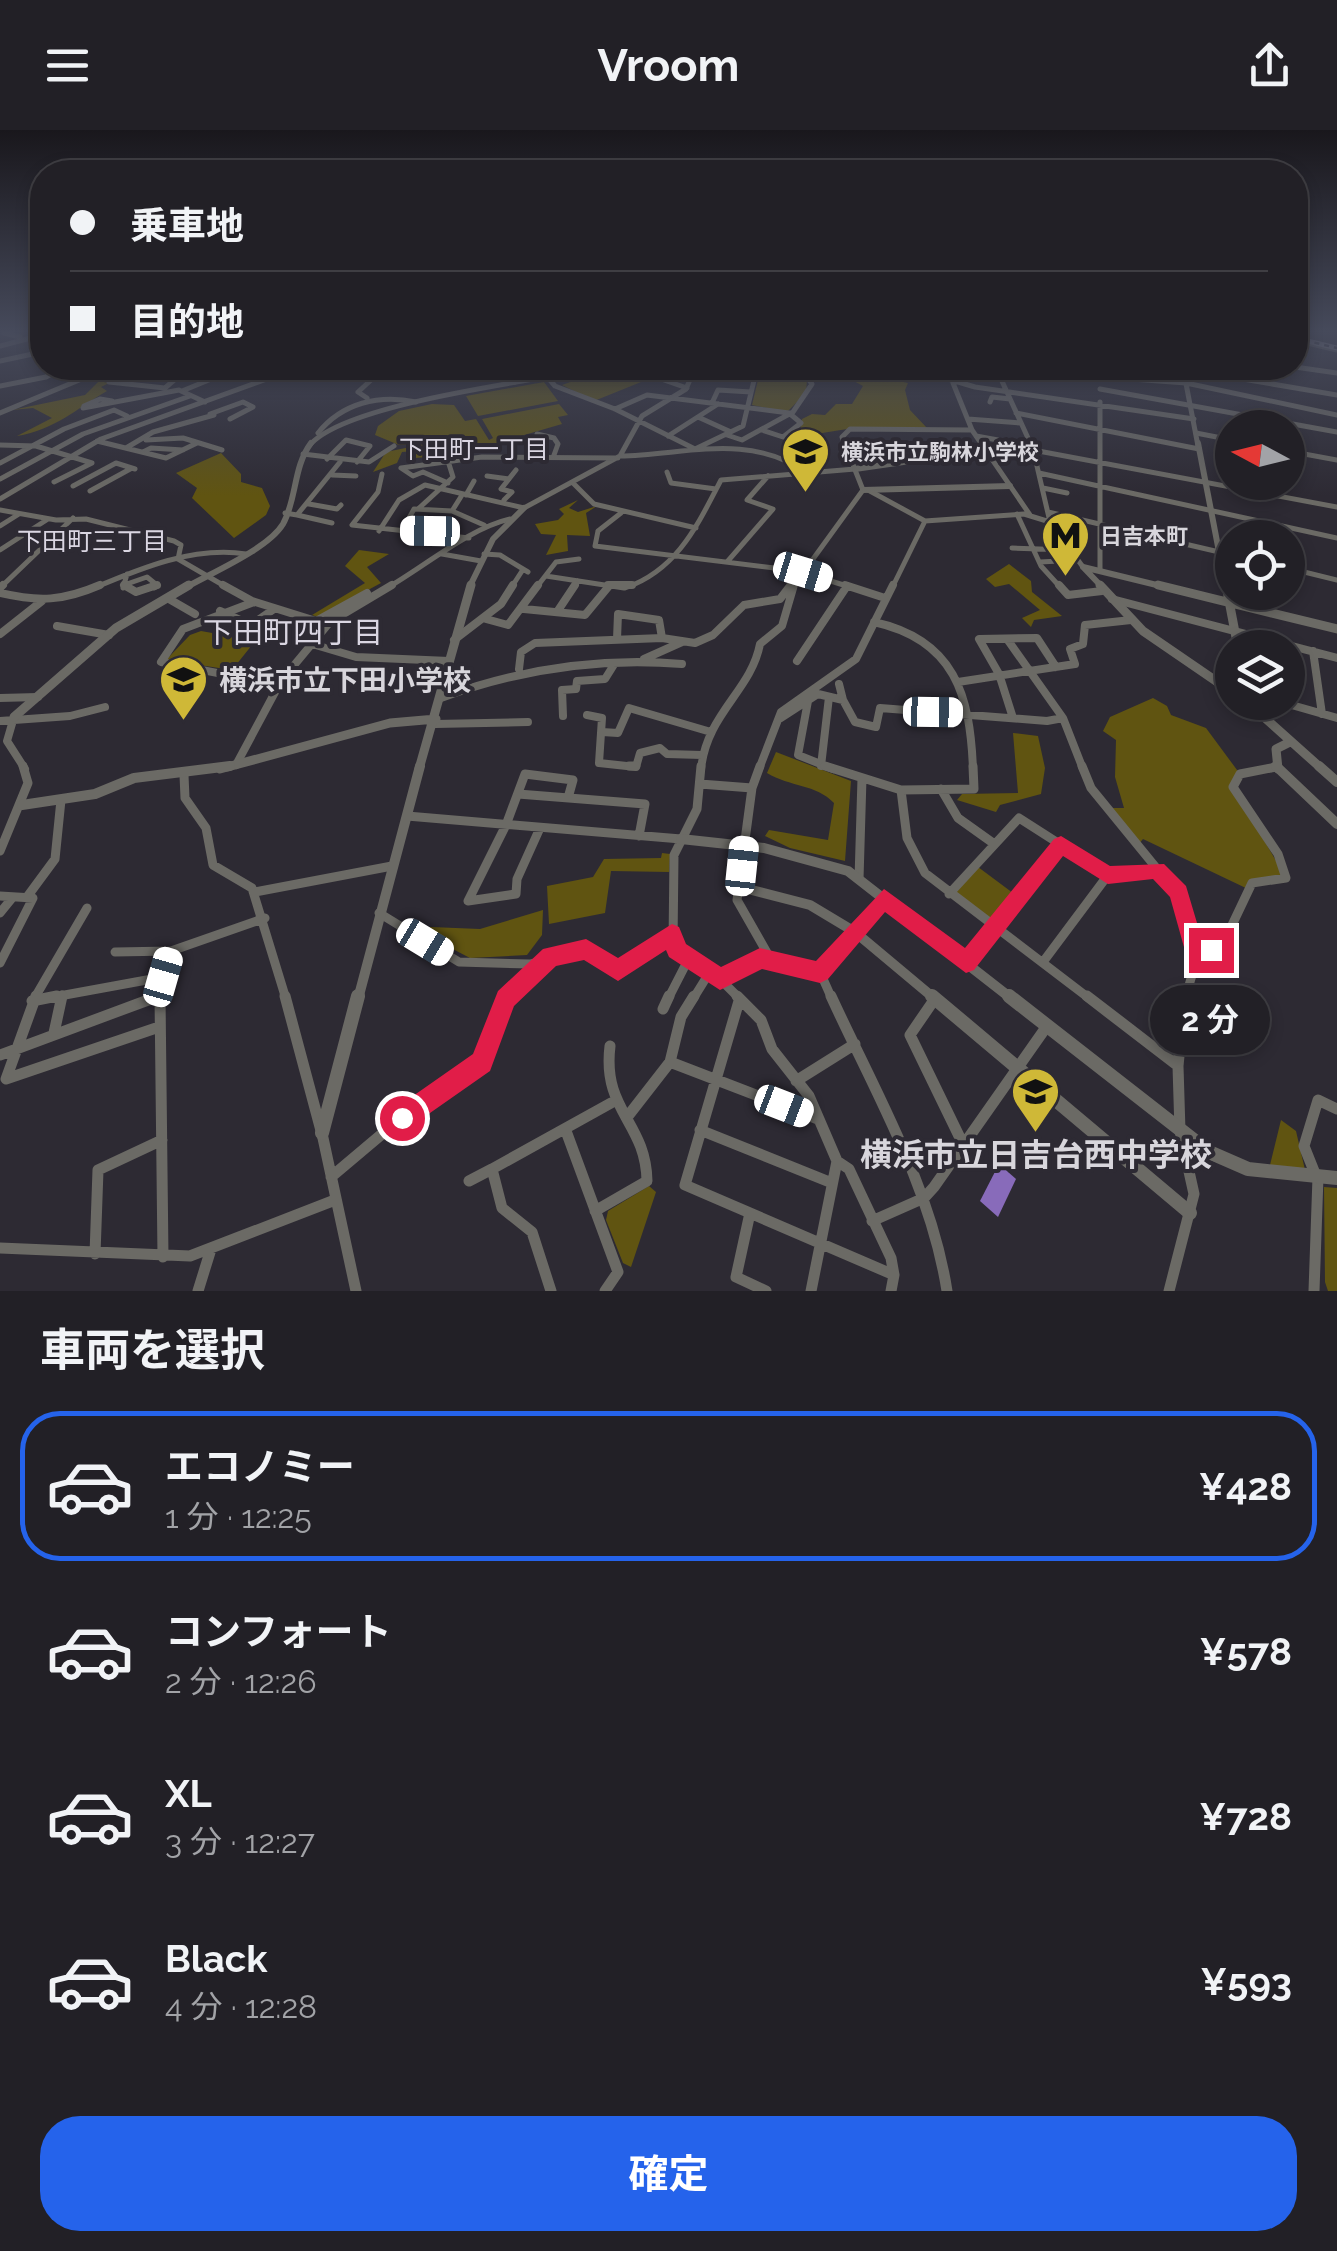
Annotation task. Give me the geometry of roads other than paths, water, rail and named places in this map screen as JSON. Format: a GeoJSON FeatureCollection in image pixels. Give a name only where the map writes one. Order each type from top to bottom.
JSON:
{"type":"FeatureCollection","features":[{"type":"Feature","properties":{"kind":"street"},"geometry":{"type":"LineString","coordinates":[[0,413],[70,387]]}},
{"type":"Feature","properties":{"kind":"street"},"geometry":{"type":"LineString","coordinates":[[128,388],[166,387]]}},
{"type":"Feature","properties":{"kind":"street"},"geometry":{"type":"LineString","coordinates":[[112,402],[191,387]]}},
{"type":"Feature","properties":{"kind":"street"},"geometry":{"type":"LineString","coordinates":[[0,499],[97,441],[245,387]]}},
{"type":"Feature","properties":{"kind":"street"},"geometry":{"type":"LineString","coordinates":[[362,387],[358,392],[367,398],[416,402]]}},
{"type":"Feature","properties":{"kind":"street"},"geometry":{"type":"LineString","coordinates":[[318,433],[390,405],[489,387]]}},
{"type":"Feature","properties":{"kind":"street"},"geometry":{"type":"LineString","coordinates":[[557,387],[591,404],[614,409],[694,449],[742,426],[752,387]]}},
{"type":"Feature","properties":{"kind":"street"},"geometry":{"type":"LineString","coordinates":[[698,417],[742,440],[789,414],[811,393],[812,387]]}},
{"type":"Feature","properties":{"kind":"street"},"geometry":{"type":"LineString","coordinates":[[956,387],[974,433],[1030,515]]}},
{"type":"Feature","properties":{"kind":"street"},"geometry":{"type":"LineString","coordinates":[[990,387],[1194,420]]}},
{"type":"Feature","properties":{"kind":"street"},"geometry":{"type":"LineString","coordinates":[[1005,387],[1033,449],[1050,522],[1105,595],[1131,620],[1215,680]]}},
{"type":"Feature","properties":{"kind":"street"},"geometry":{"type":"LineString","coordinates":[[1187,387],[1215,529]]}},
{"type":"Feature","properties":{"kind":"street"},"geometry":{"type":"LineString","coordinates":[[1206,387],[1337,415]]}},
{"type":"Feature","properties":{"kind":"street"},"geometry":{"type":"LineString","coordinates":[[1293,387],[1337,395]]}},
{"type":"Feature","properties":{"kind":"street"},"geometry":{"type":"LineString","coordinates":[[322,1133],[379,913],[435,721],[464,599],[483,558],[510,519],[619,457],[640,422],[687,388]]}},
{"type":"Feature","properties":{"kind":"street"},"geometry":{"type":"LineString","coordinates":[[1100,568],[1100,389],[1337,432]]}},
{"type":"Feature","properties":{"kind":"street"},"geometry":{"type":"LineString","coordinates":[[668,436],[715,404],[718,390],[751,392]]}},
{"type":"Feature","properties":{"kind":"street"},"geometry":{"type":"LineString","coordinates":[[182,391],[205,402]]}},
{"type":"Feature","properties":{"kind":"street"},"geometry":{"type":"LineString","coordinates":[[614,409],[647,395],[748,406],[789,414],[801,423],[783,437],[762,430]]}},
{"type":"Feature","properties":{"kind":"street"},"geometry":{"type":"LineString","coordinates":[[0,479],[53,449],[126,416],[190,396]]}},
{"type":"Feature","properties":{"kind":"street"},"geometry":{"type":"LineString","coordinates":[[990,402],[992,397],[1010,399]]}},
{"type":"Feature","properties":{"kind":"street"},"geometry":{"type":"LineString","coordinates":[[0,851],[22,805],[28,772],[4,743],[14,717],[110,635],[284,527],[303,454],[328,421],[367,398]]}},
{"type":"Feature","properties":{"kind":"street"},"geometry":{"type":"LineString","coordinates":[[124,449],[153,432],[243,402],[252,407],[230,419]]}},
{"type":"Feature","properties":{"kind":"street"},"geometry":{"type":"LineString","coordinates":[[0,463],[114,410],[126,416]]}},
{"type":"Feature","properties":{"kind":"street"},"geometry":{"type":"LineString","coordinates":[[1016,413],[1200,449]]}},
{"type":"Feature","properties":{"kind":"street"},"geometry":{"type":"LineString","coordinates":[[968,419],[1021,423]]}},
{"type":"Feature","properties":{"kind":"street"},"geometry":{"type":"LineString","coordinates":[[998,440],[974,433],[850,428],[842,437],[863,490],[925,521],[1017,514],[1050,522]]}},
{"type":"Feature","properties":{"kind":"street"},"geometry":{"type":"LineString","coordinates":[[1196,433],[1215,437]]}},
{"type":"Feature","properties":{"kind":"street"},"geometry":{"type":"LineString","coordinates":[[537,434],[554,438],[558,444],[554,455]]}},
{"type":"Feature","properties":{"kind":"street"},"geometry":{"type":"LineString","coordinates":[[146,440],[183,438],[222,450]]}},
{"type":"Feature","properties":{"kind":"street"},"geometry":{"type":"LineString","coordinates":[[328,459],[346,440],[370,446],[356,462]]}},
{"type":"Feature","properties":{"kind":"street"},"geometry":{"type":"LineString","coordinates":[[97,441],[166,458],[198,443]]}},
{"type":"Feature","properties":{"kind":"street"},"geometry":{"type":"LineString","coordinates":[[0,445],[34,445],[75,453],[92,463],[54,482]]}},
{"type":"Feature","properties":{"kind":"street"},"geometry":{"type":"LineString","coordinates":[[303,454],[340,462],[368,462],[394,446]]}},
{"type":"Feature","properties":{"kind":"street"},"geometry":{"type":"LineString","coordinates":[[448,483],[423,472],[413,476],[401,468],[448,461],[554,455],[619,457],[735,446],[787,455],[805,472]]}},
{"type":"Feature","properties":{"kind":"street"},"geometry":{"type":"LineString","coordinates":[[1005,448],[1010,458]]}},
{"type":"Feature","properties":{"kind":"street"},"geometry":{"type":"LineString","coordinates":[[546,576],[624,588],[642,583],[681,555],[721,480],[855,469],[1005,448],[1033,449],[1337,507]]}},
{"type":"Feature","properties":{"kind":"street"},"geometry":{"type":"LineString","coordinates":[[1305,453],[1337,460]]}},
{"type":"Feature","properties":{"kind":"street"},"geometry":{"type":"LineString","coordinates":[[418,509],[454,477],[448,461]]}},
{"type":"Feature","properties":{"kind":"street"},"geometry":{"type":"LineString","coordinates":[[297,515],[340,462]]}},
{"type":"Feature","properties":{"kind":"street"},"geometry":{"type":"LineString","coordinates":[[74,486],[116,464],[133,468],[90,491]]}},
{"type":"Feature","properties":{"kind":"street"},"geometry":{"type":"LineString","coordinates":[[504,500],[512,492],[501,490],[516,470]]}},
{"type":"Feature","properties":{"kind":"street"},"geometry":{"type":"LineString","coordinates":[[667,472],[670,483],[716,489]]}},
{"type":"Feature","properties":{"kind":"street"},"geometry":{"type":"LineString","coordinates":[[1039,473],[1337,538]]}},
{"type":"Feature","properties":{"kind":"street"},"geometry":{"type":"LineString","coordinates":[[382,474],[378,492],[352,525],[378,531],[436,530],[469,538]]}},
{"type":"Feature","properties":{"kind":"street"},"geometry":{"type":"LineString","coordinates":[[332,475],[356,476]]}},
{"type":"Feature","properties":{"kind":"street"},"geometry":{"type":"LineString","coordinates":[[487,476],[509,479]]}},
{"type":"Feature","properties":{"kind":"street"},"geometry":{"type":"LineString","coordinates":[[728,562],[774,509],[747,500],[768,476]]}},
{"type":"Feature","properties":{"kind":"street"},"geometry":{"type":"LineString","coordinates":[[452,511],[474,481]]}},
{"type":"Feature","properties":{"kind":"street"},"geometry":{"type":"LineString","coordinates":[[574,484],[594,504],[696,528]]}},
{"type":"Feature","properties":{"kind":"street"},"geometry":{"type":"LineString","coordinates":[[378,531],[406,494],[426,485],[504,500],[524,508]]}},
{"type":"Feature","properties":{"kind":"street"},"geometry":{"type":"LineString","coordinates":[[863,490],[1010,486]]}},
{"type":"Feature","properties":{"kind":"street"},"geometry":{"type":"LineString","coordinates":[[1043,488],[1068,494]]}},
{"type":"Feature","properties":{"kind":"street"},"geometry":{"type":"LineString","coordinates":[[863,490],[788,594],[782,626],[760,644],[756,666],[723,707],[711,732],[702,754],[697,808],[674,854],[672,934],[677,950],[716,975],[762,1020],[772,1049],[818,1118],[837,1161],[849,1169],[891,1258],[891,1291]]}},
{"type":"Feature","properties":{"kind":"street"},"geometry":{"type":"LineString","coordinates":[[308,504],[337,509],[341,505]]}},
{"type":"Feature","properties":{"kind":"street"},"geometry":{"type":"LineString","coordinates":[[402,531],[412,510],[418,509],[452,511],[484,526]]}},
{"type":"Feature","properties":{"kind":"street"},"geometry":{"type":"LineString","coordinates":[[0,510],[48,519],[73,518],[179,543],[178,559]]}},
{"type":"Feature","properties":{"kind":"street"},"geometry":{"type":"LineString","coordinates":[[1048,512],[1215,551]]}},
{"type":"Feature","properties":{"kind":"street"},"geometry":{"type":"LineString","coordinates":[[285,513],[330,520]]}},
{"type":"Feature","properties":{"kind":"street"},"geometry":{"type":"LineString","coordinates":[[629,513],[615,514],[596,531],[595,546],[803,572],[885,598]]}},
{"type":"Feature","properties":{"kind":"street"},"geometry":{"type":"LineString","coordinates":[[0,526],[19,514]]}},
{"type":"Feature","properties":{"kind":"street"},"geometry":{"type":"LineString","coordinates":[[1017,514],[1040,562],[1068,595],[1105,595],[1230,630]]}},
{"type":"Feature","properties":{"kind":"street"},"geometry":{"type":"LineString","coordinates":[[73,518],[0,590],[42,601],[74,598],[127,574],[178,559],[221,550],[246,554]]}},
{"type":"Feature","properties":{"kind":"street"},"geometry":{"type":"LineString","coordinates":[[0,550],[48,519]]}},
{"type":"Feature","properties":{"kind":"street"},"geometry":{"type":"LineString","coordinates":[[236,765],[279,685],[307,645],[330,622],[484,526],[510,519]]}},
{"type":"Feature","properties":{"kind":"street"},"geometry":{"type":"LineString","coordinates":[[770,958],[740,908],[752,788],[781,712],[856,659],[925,521]]}},
{"type":"Feature","properties":{"kind":"street"},"geometry":{"type":"LineString","coordinates":[[1012,548],[1071,550]]}},
{"type":"Feature","properties":{"kind":"street"},"geometry":{"type":"LineString","coordinates":[[442,554],[483,558],[500,555],[525,571],[501,604],[454,640]]}},
{"type":"Feature","properties":{"kind":"street"},"geometry":{"type":"LineString","coordinates":[[486,618],[508,625],[524,609],[556,562],[579,558]]}},
{"type":"Feature","properties":{"kind":"street"},"geometry":{"type":"LineString","coordinates":[[178,559],[274,609],[316,621]]}},
{"type":"Feature","properties":{"kind":"street"},"geometry":{"type":"LineString","coordinates":[[1040,562],[1081,564],[1215,598]]}},
{"type":"Feature","properties":{"kind":"street"},"geometry":{"type":"LineString","coordinates":[[1305,572],[1337,580]]}},
{"type":"Feature","properties":{"kind":"street"},"geometry":{"type":"LineString","coordinates":[[124,585],[127,574]]}},
{"type":"Feature","properties":{"kind":"street"},"geometry":{"type":"LineString","coordinates":[[0,575],[11,577]]}},
{"type":"Feature","properties":{"kind":"street"},"geometry":{"type":"LineString","coordinates":[[557,612],[578,581]]}},
{"type":"Feature","properties":{"kind":"street"},"geometry":{"type":"LineString","coordinates":[[519,669],[521,652],[536,643],[662,638],[695,643],[713,635],[744,605],[780,599],[797,582]]}},
{"type":"Feature","properties":{"kind":"street"},"geometry":{"type":"LineString","coordinates":[[524,609],[586,615],[609,586]]}},
{"type":"Feature","properties":{"kind":"street"},"geometry":{"type":"LineString","coordinates":[[796,662],[848,586]]}},
{"type":"Feature","properties":{"kind":"street"},"geometry":{"type":"LineString","coordinates":[[376,592],[348,600],[316,621],[302,641],[356,657],[449,661]]}},
{"type":"Feature","properties":{"kind":"street"},"geometry":{"type":"LineString","coordinates":[[169,599],[194,614]]}},
{"type":"Feature","properties":{"kind":"street"},"geometry":{"type":"LineString","coordinates":[[258,600],[220,611],[183,629],[161,662],[279,685]]}},
{"type":"Feature","properties":{"kind":"street"},"geometry":{"type":"LineString","coordinates":[[0,634],[42,601]]}},
{"type":"Feature","properties":{"kind":"street"},"geometry":{"type":"LineString","coordinates":[[220,611],[252,625],[274,609]]}},
{"type":"Feature","properties":{"kind":"street"},"geometry":{"type":"LineString","coordinates":[[1261,610],[1337,629]]}},
{"type":"Feature","properties":{"kind":"street"},"geometry":{"type":"LineString","coordinates":[[617,639],[618,614],[659,620],[662,638]]}},
{"type":"Feature","properties":{"kind":"street"},"geometry":{"type":"LineString","coordinates":[[958,682],[1074,664],[1070,649],[1083,644],[1085,626],[1131,620]]}},
{"type":"Feature","properties":{"kind":"street"},"geometry":{"type":"LineString","coordinates":[[808,701],[798,755],[821,766],[902,790],[974,789],[970,712],[958,682],[931,647],[896,625],[874,622]]}},
{"type":"Feature","properties":{"kind":"street"},"geometry":{"type":"LineString","coordinates":[[57,626],[110,635]]}},
{"type":"Feature","properties":{"kind":"street"},"geometry":{"type":"LineString","coordinates":[[1014,718],[999,674],[978,639],[1036,638],[1056,666]]}},
{"type":"Feature","properties":{"kind":"street"},"geometry":{"type":"LineString","coordinates":[[1007,639],[1063,718],[1091,788],[1179,892],[1196,958],[1187,982],[1178,1066],[1180,1130],[1194,1194],[1169,1291]]}},
{"type":"Feature","properties":{"kind":"street"},"geometry":{"type":"LineString","coordinates":[[640,661],[686,640]]}},
{"type":"Feature","properties":{"kind":"street"},"geometry":{"type":"LineString","coordinates":[[564,716],[562,690],[576,689],[586,641]]}},
{"type":"Feature","properties":{"kind":"street"},"geometry":{"type":"LineString","coordinates":[[1305,649],[1337,658]]}},
{"type":"Feature","properties":{"kind":"street"},"geometry":{"type":"LineString","coordinates":[[1313,651],[1322,714]]}},
{"type":"Feature","properties":{"kind":"street"},"geometry":{"type":"LineString","coordinates":[[441,698],[519,669],[640,661],[682,664]]}},
{"type":"Feature","properties":{"kind":"street"},"geometry":{"type":"LineString","coordinates":[[576,681],[605,679],[615,663]]}},
{"type":"Feature","properties":{"kind":"street"},"geometry":{"type":"LineString","coordinates":[[839,684],[855,722],[876,727],[880,708],[1063,718]]}},
{"type":"Feature","properties":{"kind":"street"},"geometry":{"type":"LineString","coordinates":[[778,720],[818,694],[844,700]]}},
{"type":"Feature","properties":{"kind":"street"},"geometry":{"type":"LineString","coordinates":[[0,698],[38,697]]}},
{"type":"Feature","properties":{"kind":"street"},"geometry":{"type":"LineString","coordinates":[[821,766],[830,697]]}},
{"type":"Feature","properties":{"kind":"street"},"geometry":{"type":"LineString","coordinates":[[0,721],[70,716],[105,707]]}},
{"type":"Feature","properties":{"kind":"street"},"geometry":{"type":"LineString","coordinates":[[602,732],[618,734],[629,708],[711,732]]}},
{"type":"Feature","properties":{"kind":"street"},"geometry":{"type":"LineString","coordinates":[[1305,709],[1337,718]]}},
{"type":"Feature","properties":{"kind":"street"},"geometry":{"type":"LineString","coordinates":[[587,715],[602,718],[600,763],[636,767],[640,752],[660,748],[667,754],[702,754]]}},
{"type":"Feature","properties":{"kind":"street"},"geometry":{"type":"LineString","coordinates":[[1266,720],[1337,782]]}},
{"type":"Feature","properties":{"kind":"street"},"geometry":{"type":"LineString","coordinates":[[22,805],[95,794],[134,778],[184,775],[236,765],[390,723],[528,722]]}},
{"type":"Feature","properties":{"kind":"street"},"geometry":{"type":"LineString","coordinates":[[1290,742],[1276,750],[1276,767],[1337,824]]}},
{"type":"Feature","properties":{"kind":"street"},"geometry":{"type":"LineString","coordinates":[[1196,958],[1224,942],[1252,882],[1286,878],[1278,854],[1233,788],[1240,774],[1276,767]]}},
{"type":"Feature","properties":{"kind":"street"},"geometry":{"type":"LineString","coordinates":[[540,828],[517,879],[516,894],[468,901],[506,825],[525,774],[578,780],[568,798]]}},
{"type":"Feature","properties":{"kind":"street"},"geometry":{"type":"LineString","coordinates":[[184,775],[185,798],[206,828],[213,866],[255,892],[264,918],[322,1133],[356,1291]]}},
{"type":"Feature","properties":{"kind":"street"},"geometry":{"type":"LineString","coordinates":[[859,880],[862,778]]}},
{"type":"Feature","properties":{"kind":"street"},"geometry":{"type":"LineString","coordinates":[[700,784],[752,788]]}},
{"type":"Feature","properties":{"kind":"street"},"geometry":{"type":"LineString","coordinates":[[942,789],[958,818],[992,843]]}},
{"type":"Feature","properties":{"kind":"street"},"geometry":{"type":"LineString","coordinates":[[902,790],[913,856],[925,874],[1178,1066]]}},
{"type":"Feature","properties":{"kind":"street"},"geometry":{"type":"LineString","coordinates":[[518,794],[646,804],[639,836]]}},
{"type":"Feature","properties":{"kind":"street"},"geometry":{"type":"LineString","coordinates":[[27,897],[55,858],[61,800]]}},
{"type":"Feature","properties":{"kind":"street"},"geometry":{"type":"LineString","coordinates":[[407,816],[744,845],[826,862],[884,898],[1210,1152],[1248,1169],[1337,1178]]}},
{"type":"Feature","properties":{"kind":"street"},"geometry":{"type":"LineString","coordinates":[[949,894],[1019,818],[1108,875],[1158,870]]}},
{"type":"Feature","properties":{"kind":"street"},"geometry":{"type":"LineString","coordinates":[[966,963],[1061,844]]}},
{"type":"Feature","properties":{"kind":"street"},"geometry":{"type":"LineString","coordinates":[[255,892],[392,866]]}},
{"type":"Feature","properties":{"kind":"street"},"geometry":{"type":"LineString","coordinates":[[1043,962],[1108,875]]}},
{"type":"Feature","properties":{"kind":"street"},"geometry":{"type":"LineString","coordinates":[[740,886],[810,904],[854,932],[1190,1213]]}},
{"type":"Feature","properties":{"kind":"street"},"geometry":{"type":"LineString","coordinates":[[0,896],[32,898],[0,963]]}},
{"type":"Feature","properties":{"kind":"street"},"geometry":{"type":"LineString","coordinates":[[0,913],[13,897]]}},
{"type":"Feature","properties":{"kind":"street"},"geometry":{"type":"LineString","coordinates":[[820,972],[884,898]]}},
{"type":"Feature","properties":{"kind":"street"},"geometry":{"type":"LineString","coordinates":[[87,908],[48,966],[14,1048],[6,1078],[159,1027]]}},
{"type":"Feature","properties":{"kind":"street"},"geometry":{"type":"LineString","coordinates":[[379,913],[459,962],[541,962],[586,950],[618,970],[672,934]]}},
{"type":"Feature","properties":{"kind":"street"},"geometry":{"type":"LineString","coordinates":[[115,952],[171,951],[264,918]]}},
{"type":"Feature","properties":{"kind":"street"},"geometry":{"type":"LineString","coordinates":[[163,1257],[159,1027],[163,977],[171,951]]}},
{"type":"Feature","properties":{"kind":"street"},"geometry":{"type":"LineString","coordinates":[[663,1009],[690,958]]}},
{"type":"Feature","properties":{"kind":"street"},"geometry":{"type":"LineString","coordinates":[[628,1116],[670,1062],[680,1017],[716,975],[770,958],[820,972],[924,1198],[939,1238],[947,1291]]}},
{"type":"Feature","properties":{"kind":"street"},"geometry":{"type":"LineString","coordinates":[[331,1177],[402,1118],[482,1062],[506,998],[541,962]]}},
{"type":"Feature","properties":{"kind":"street"},"geometry":{"type":"LineString","coordinates":[[32,1001],[163,977]]}},
{"type":"Feature","properties":{"kind":"street"},"geometry":{"type":"LineString","coordinates":[[54,1033],[62,996]]}},
{"type":"Feature","properties":{"kind":"street"},"geometry":{"type":"LineString","coordinates":[[0,1055],[160,996]]}},
{"type":"Feature","properties":{"kind":"street"},"geometry":{"type":"LineString","coordinates":[[934,1000],[910,1035],[962,1142]]}},
{"type":"Feature","properties":{"kind":"street"},"geometry":{"type":"LineString","coordinates":[[739,1001],[684,1185],[894,1275]]}},
{"type":"Feature","properties":{"kind":"street"},"geometry":{"type":"LineString","coordinates":[[872,1221],[924,1198],[942,1178],[962,1142],[1018,1071],[1047,1026]]}},
{"type":"Feature","properties":{"kind":"street"},"geometry":{"type":"LineString","coordinates":[[796,1081],[855,1044]]}},
{"type":"Feature","properties":{"kind":"street"},"geometry":{"type":"LineString","coordinates":[[596,1212],[647,1181],[649,1162],[628,1116],[611,1102],[604,1070],[610,1046]]}},
{"type":"Feature","properties":{"kind":"street"},"geometry":{"type":"LineString","coordinates":[[670,1062],[818,1118]]}},
{"type":"Feature","properties":{"kind":"street"},"geometry":{"type":"LineString","coordinates":[[1314,1291],[1317,1176],[1304,1146],[1318,1100],[1337,1109]]}},
{"type":"Feature","properties":{"kind":"street"},"geometry":{"type":"LineString","coordinates":[[468,1181],[566,1131],[611,1102]]}},
{"type":"Feature","properties":{"kind":"street"},"geometry":{"type":"LineString","coordinates":[[700,1130],[832,1183]]}},
{"type":"Feature","properties":{"kind":"street"},"geometry":{"type":"LineString","coordinates":[[566,1131],[618,1272],[604,1291]]}},
{"type":"Feature","properties":{"kind":"street"},"geometry":{"type":"LineString","coordinates":[[95,1254],[98,1170],[162,1140]]}},
{"type":"Feature","properties":{"kind":"street"},"geometry":{"type":"LineString","coordinates":[[811,1291],[837,1161]]}},
{"type":"Feature","properties":{"kind":"street"},"geometry":{"type":"LineString","coordinates":[[492,1168],[502,1208],[532,1232],[552,1291]]}},
{"type":"Feature","properties":{"kind":"street"},"geometry":{"type":"LineString","coordinates":[[0,1248],[163,1257],[211,1249],[229,1238],[299,1217],[334,1200]]}},
{"type":"Feature","properties":{"kind":"street"},"geometry":{"type":"LineString","coordinates":[[750,1213],[736,1278],[766,1291]]}},
{"type":"Feature","properties":{"kind":"street"},"geometry":{"type":"LineString","coordinates":[[198,1291],[211,1249]]}},
{"type":"Feature","properties":{"kind":"place","name":"横浜市立駒林小学校"},"geometry":{"type":"Point","coordinates":[806,494]}},
{"type":"Feature","properties":{"kind":"place","name":"日吉本町"},"geometry":{"type":"Point","coordinates":[1065,578]}},
{"type":"Feature","properties":{"kind":"place","name":"横浜市立下田小学校"},"geometry":{"type":"Point","coordinates":[184,722]}},
{"type":"Feature","properties":{"kind":"place","name":"横浜市立日吉台西中学校"},"geometry":{"type":"Point","coordinates":[1036,1134]}},
{"type":"Feature","properties":{"kind":"district","name":"下田町一丁目"},"geometry":{"type":"Point","coordinates":[474,449]}},
{"type":"Feature","properties":{"kind":"district","name":"下田町三丁目"},"geometry":{"type":"Point","coordinates":[92,541]}},
{"type":"Feature","properties":{"kind":"district","name":"下田町四丁目"},"geometry":{"type":"Point","coordinates":[293,632]}}]}
